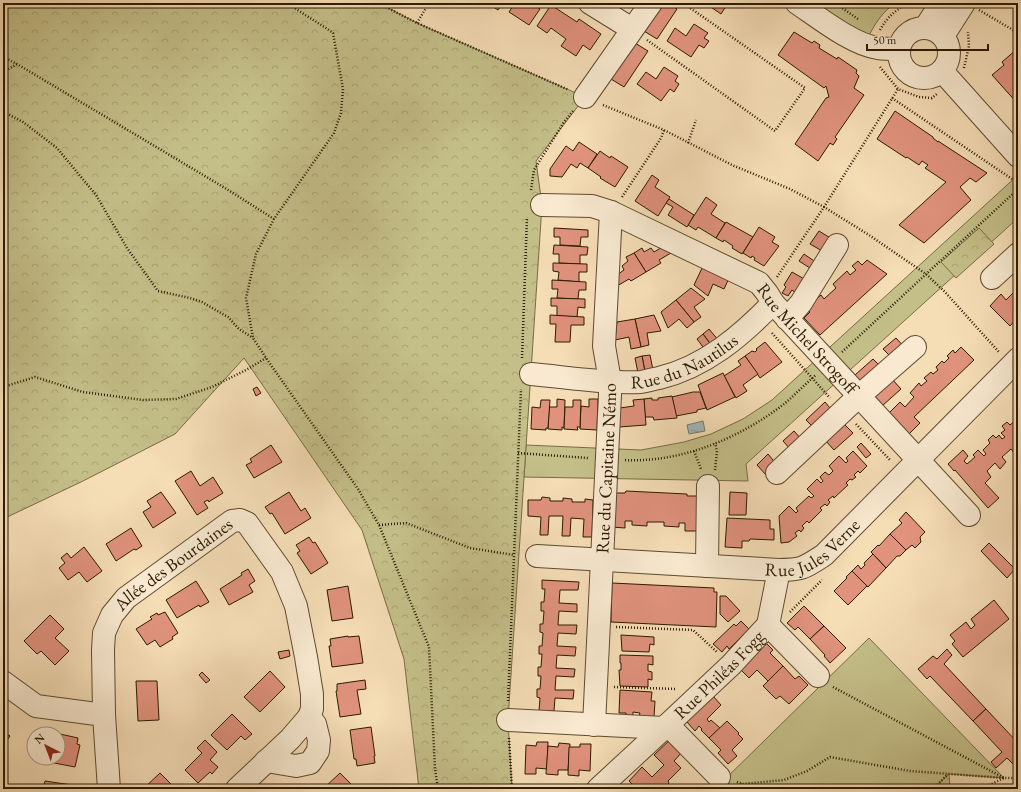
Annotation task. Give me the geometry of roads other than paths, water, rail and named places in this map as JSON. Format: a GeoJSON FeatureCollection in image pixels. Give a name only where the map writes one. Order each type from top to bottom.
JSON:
{"type":"FeatureCollection","features":[{"type":"Feature","properties":{"kind":"street"},"geometry":{"type":"LineString","coordinates":[[590,3],[632,30]]}},
{"type":"Feature","properties":{"kind":"street"},"geometry":{"type":"LineString","coordinates":[[585,97],[651,3]]}},
{"type":"Feature","properties":{"kind":"street"},"geometry":{"type":"LineString","coordinates":[[797,3],[866,45],[878,48],[899,49]]}},
{"type":"Feature","properties":{"kind":"street"},"geometry":{"type":"LineString","coordinates":[[934,32],[941,3]]}},
{"type":"Feature","properties":{"kind":"street"},"geometry":{"type":"LineString","coordinates":[[934,32],[969,5]]}},
{"type":"Feature","properties":{"kind":"street"},"geometry":{"type":"LineString","coordinates":[[916,29],[934,32],[948,45],[949,54],[947,63],[942,71],[934,76],[925,78],[916,77],[908,73],[899,58],[899,49],[902,40],[916,29]]}},
{"type":"Feature","properties":{"kind":"street"},"geometry":{"type":"LineString","coordinates":[[942,71],[1018,156]]}},
{"type":"Feature","properties":{"kind":"street","name":"Rue Michel Strogoff"},"geometry":{"type":"LineString","coordinates":[[533,203],[592,206],[611,212],[759,283],[787,319],[969,515]]}},
{"type":"Feature","properties":{"kind":"street","name":"Rue du Capitaine Némo"},"geometry":{"type":"LineString","coordinates":[[594,725],[610,381],[604,346],[611,212]]}},
{"type":"Feature","properties":{"kind":"street"},"geometry":{"type":"LineString","coordinates":[[787,319],[800,303],[837,245]]}},
{"type":"Feature","properties":{"kind":"street"},"geometry":{"type":"LineString","coordinates":[[992,278],[1018,254]]}},
{"type":"Feature","properties":{"kind":"street","name":"Rue du Nautilus"},"geometry":{"type":"LineString","coordinates":[[525,372],[610,381],[642,382],[668,376],[688,368],[730,342],[770,298]]}},
{"type":"Feature","properties":{"kind":"street"},"geometry":{"type":"LineString","coordinates":[[777,473],[859,396],[915,348]]}},
{"type":"Feature","properties":{"kind":"street","name":"Rue Jules Verne"},"geometry":{"type":"LineString","coordinates":[[537,556],[778,570],[797,570],[807,566],[824,555],[1015,362]]}},
{"type":"Feature","properties":{"kind":"street"},"geometry":{"type":"LineString","coordinates":[[707,566],[708,486]]}},
{"type":"Feature","properties":{"kind":"street","name":"Allée des Bourdaines"},"geometry":{"type":"LineString","coordinates":[[110,789],[104,715],[103,650],[104,633],[112,615],[126,598],[232,521],[240,520],[247,523],[282,572],[296,606],[312,694],[312,709],[309,717]]}},
{"type":"Feature","properties":{"kind":"street","name":"Rue Philéas Fogg"},"geometry":{"type":"LineString","coordinates":[[598,789],[731,665],[768,625],[778,570]]}},
{"type":"Feature","properties":{"kind":"street"},"geometry":{"type":"LineString","coordinates":[[768,625],[818,676]]}},
{"type":"Feature","properties":{"kind":"street"},"geometry":{"type":"LineString","coordinates":[[3,682],[36,706],[104,715]]}},
{"type":"Feature","properties":{"kind":"street"},"geometry":{"type":"LineString","coordinates":[[237,789],[266,761],[290,739],[309,717],[315,724],[319,740],[318,751],[310,763],[296,766],[266,761]]}},
{"type":"Feature","properties":{"kind":"street","name":"Rue Philéas Fogg"},"geometry":{"type":"LineString","coordinates":[[508,720],[666,727]]}},
{"type":"Feature","properties":{"kind":"street"},"geometry":{"type":"LineString","coordinates":[[666,727],[719,777]]}},
{"type":"Feature","properties":{"kind":"water"},"geometry":{"type":"Polygon","coordinates":[[[703,421],[705,431],[689,434],[687,425],[703,421]]]}}]}
